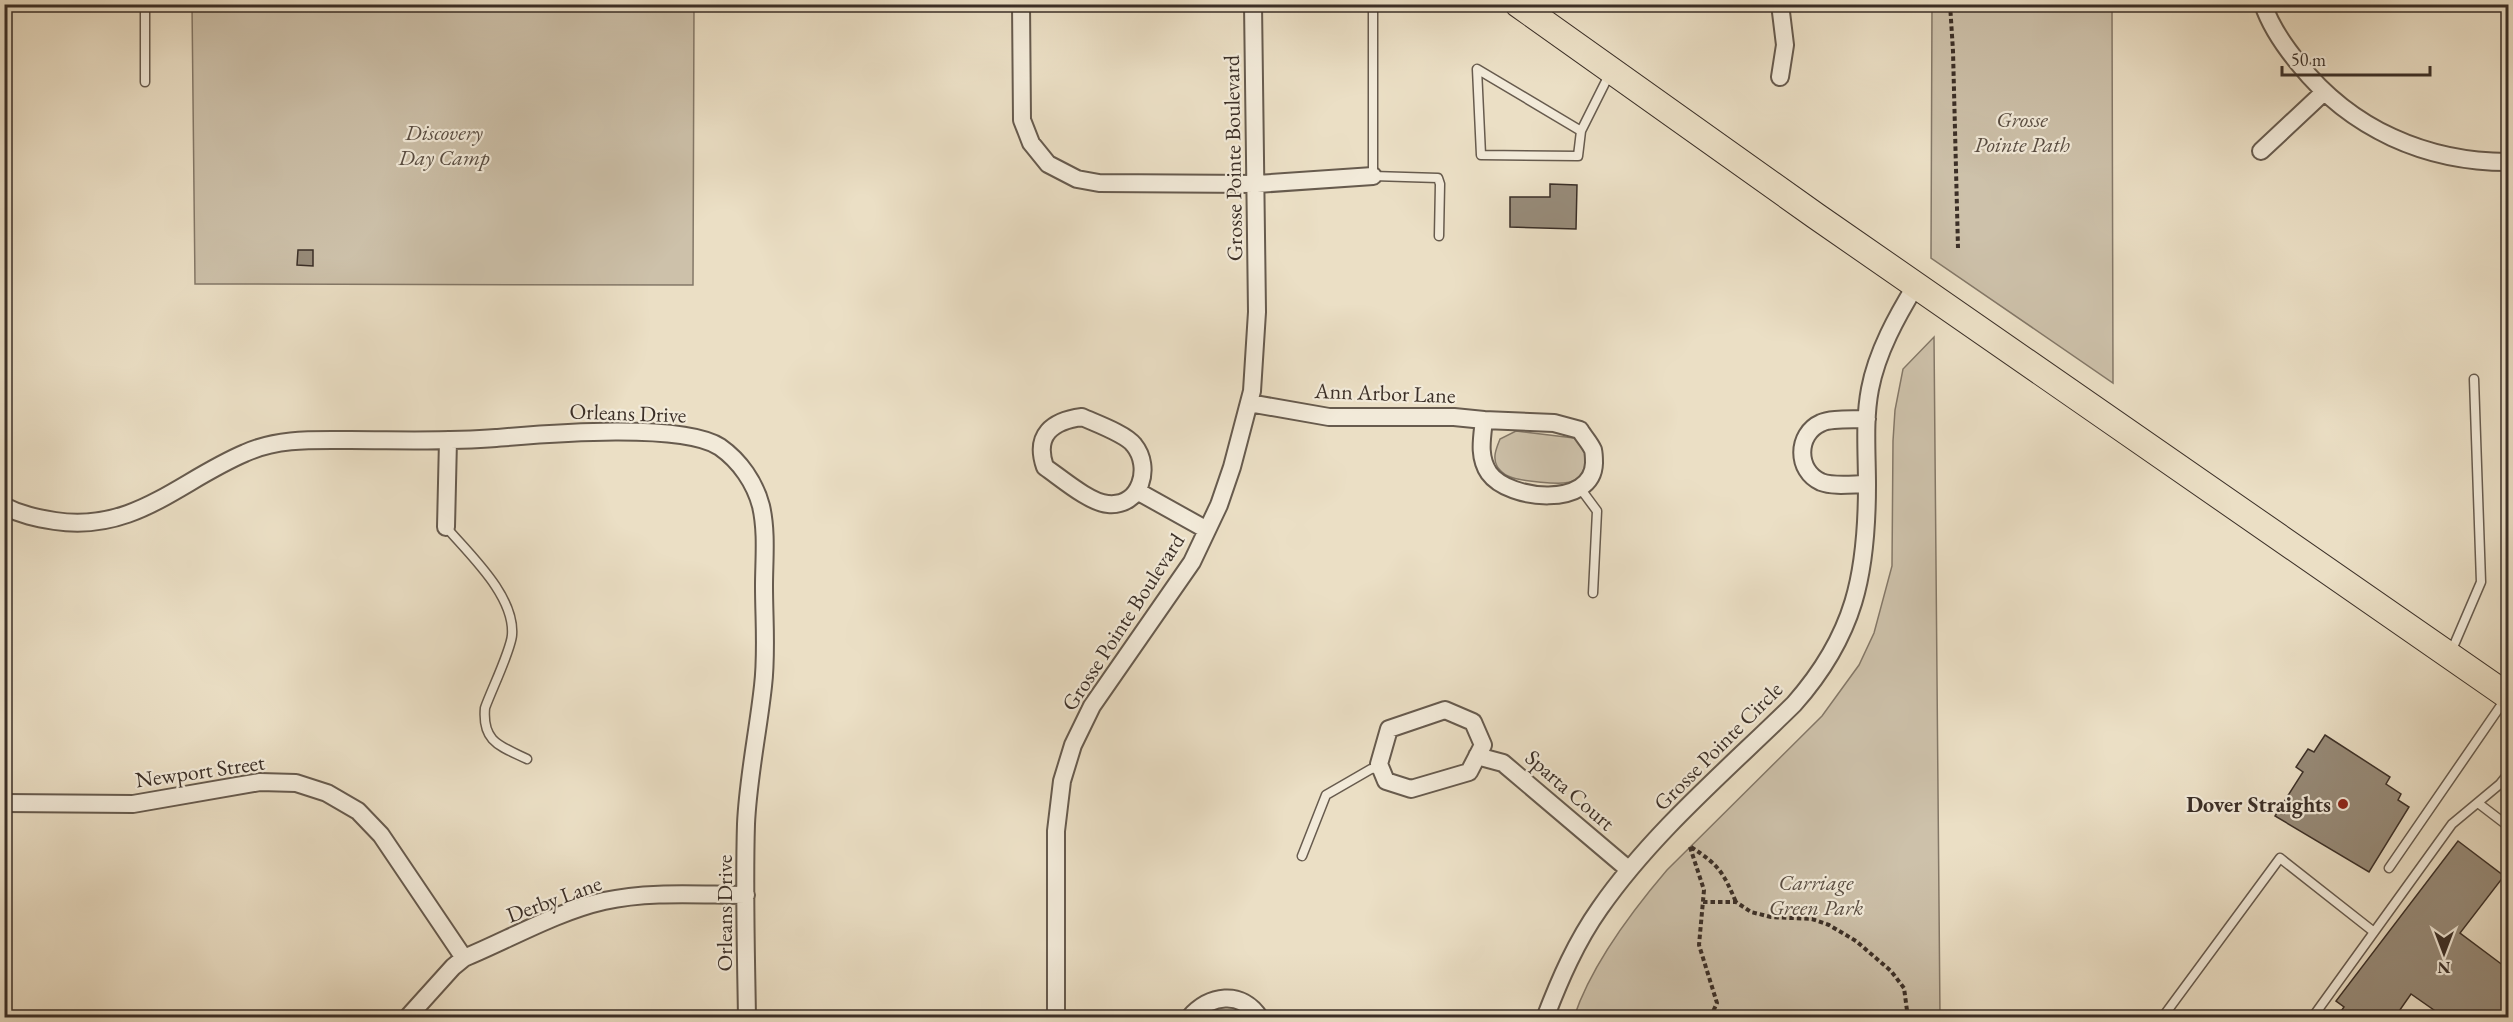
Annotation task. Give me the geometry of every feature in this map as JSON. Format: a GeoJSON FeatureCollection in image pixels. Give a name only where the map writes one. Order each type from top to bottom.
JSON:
{"type":"FeatureCollection","features":[{"type":"Feature","properties":{"kind":"main road"},"geometry":{"type":"LineString","coordinates":[[1518,4],[1916,285],[2508,696]]}},
{"type":"Feature","properties":{"kind":"street"},"geometry":{"type":"LineString","coordinates":[[1021,4],[1022,120],[1031,143],[1048,164],[1077,180],[1099,183],[1257,184],[1373,176]]}},
{"type":"Feature","properties":{"kind":"street","name":"Grosse Pointe Boulevard"},"geometry":{"type":"LineString","coordinates":[[1056,1017],[1056,831],[1062,782],[1070,754],[1092,706],[1192,562],[1232,467],[1249,403],[1257,312],[1253,4]]}},
{"type":"Feature","properties":{"kind":"street"},"geometry":{"type":"LineString","coordinates":[[1780,4],[1785,45],[1780,77]]}},
{"type":"Feature","properties":{"kind":"street"},"geometry":{"type":"LineString","coordinates":[[2263,4],[2288,50],[2324,92],[2364,124],[2405,144],[2442,156],[2487,162],[2508,162]]}},
{"type":"Feature","properties":{"kind":"street"},"geometry":{"type":"LineString","coordinates":[[2261,150],[2324,92]]}},
{"type":"Feature","properties":{"kind":"street","name":"Grosse Pointe Circle"},"geometry":{"type":"LineString","coordinates":[[1545,1017],[1563,971],[1579,941],[1628,869],[1794,704],[1830,657],[1855,602],[1863,567],[1867,533],[1867,419],[1870,388],[1880,356],[1900,310],[1916,285]]}},
{"type":"Feature","properties":{"kind":"street","name":"Ann Arbor Lane"},"geometry":{"type":"LineString","coordinates":[[1249,403],[1329,417],[1454,417],[1554,423],[1580,430],[1594,452],[1593,472],[1585,486],[1565,494],[1534,494],[1505,488],[1489,473],[1481,452],[1484,420]]}},
{"type":"Feature","properties":{"kind":"street"},"geometry":{"type":"LineString","coordinates":[[1082,417],[1133,442],[1139,452],[1144,471],[1137,491],[1129,499],[1119,503],[1098,502],[1045,467],[1041,446],[1051,427],[1060,421],[1082,417]]}},
{"type":"Feature","properties":{"kind":"street"},"geometry":{"type":"LineString","coordinates":[[1867,419],[1821,423],[1806,436],[1802,457],[1805,467],[1820,482],[1867,484]]}},
{"type":"Feature","properties":{"kind":"street","name":"Orleans Drive"},"geometry":{"type":"LineString","coordinates":[[4,506],[32,517],[65,522],[98,522],[132,514],[243,453],[272,443],[316,440],[448,440],[547,434],[660,433],[695,437],[718,446],[738,463],[752,483],[761,507],[764,540],[764,681],[749,789],[746,895],[747,1017]]}},
{"type":"Feature","properties":{"kind":"street"},"geometry":{"type":"LineString","coordinates":[[446,527],[448,440]]}},
{"type":"Feature","properties":{"kind":"street"},"geometry":{"type":"LineString","coordinates":[[1137,491],[1207,530]]}},
{"type":"Feature","properties":{"kind":"street"},"geometry":{"type":"LineString","coordinates":[[1445,710],[1473,722],[1483,745],[1477,756],[1469,772],[1411,789],[1386,781],[1379,764],[1389,729],[1445,710]]}},
{"type":"Feature","properties":{"kind":"street","name":"Sparta Court"},"geometry":{"type":"LineString","coordinates":[[1477,756],[1503,763],[1628,869]]}},
{"type":"Feature","properties":{"kind":"street","name":"Newport Street"},"geometry":{"type":"LineString","coordinates":[[4,803],[134,804],[260,782],[296,783],[327,793],[358,811],[381,835],[464,958]]}},
{"type":"Feature","properties":{"kind":"street","name":"Derby Lane"},"geometry":{"type":"LineString","coordinates":[[407,1017],[464,958],[574,910],[603,902],[665,895],[746,895]]}},
{"type":"Feature","properties":{"kind":"street"},"geometry":{"type":"LineString","coordinates":[[1189,1017],[1198,1007],[1210,1000],[1223,998],[1236,999],[1249,1005],[1260,1017]]}},
{"type":"Feature","properties":{"kind":"lane"},"geometry":{"type":"LineString","coordinates":[[145,4],[145,82]]}},
{"type":"Feature","properties":{"kind":"lane"},"geometry":{"type":"LineString","coordinates":[[1373,12],[1373,176],[1438,177],[1440,184],[1439,236]]}},
{"type":"Feature","properties":{"kind":"lane"},"geometry":{"type":"LineString","coordinates":[[1581,131],[1477,69],[1481,155],[1578,156],[1581,131],[1611,70]]}},
{"type":"Feature","properties":{"kind":"lane"},"geometry":{"type":"LineString","coordinates":[[2450,655],[2481,582],[2474,379]]}},
{"type":"Feature","properties":{"kind":"lane"},"geometry":{"type":"LineString","coordinates":[[1580,488],[1597,511],[1593,593]]}},
{"type":"Feature","properties":{"kind":"lane"},"geometry":{"type":"LineString","coordinates":[[446,527],[501,594],[511,617],[512,637],[485,708],[484,720],[486,731],[497,745],[527,759]]}},
{"type":"Feature","properties":{"kind":"lane"},"geometry":{"type":"LineString","coordinates":[[2390,868],[2508,696]]}},
{"type":"Feature","properties":{"kind":"lane"},"geometry":{"type":"LineString","coordinates":[[1302,856],[1326,795],[1371,769],[1381,768]]}},
{"type":"Feature","properties":{"kind":"lane"},"geometry":{"type":"LineString","coordinates":[[2312,1017],[2452,824],[2500,784],[2508,774]]}},
{"type":"Feature","properties":{"kind":"lane"},"geometry":{"type":"LineString","coordinates":[[2478,803],[2508,826]]}},
{"type":"Feature","properties":{"kind":"lane"},"geometry":{"type":"LineString","coordinates":[[2162,1017],[2280,858],[2374,932]]}},
{"type":"Feature","properties":{"kind":"path"},"geometry":{"type":"LineString","coordinates":[[1950,4],[1958,248]]}},
{"type":"Feature","properties":{"kind":"path"},"geometry":{"type":"LineString","coordinates":[[1710,1017],[1716,1003],[1699,945],[1704,890],[1690,847],[1709,859],[1723,873],[1736,902],[1750,912],[1771,917],[1812,919],[1829,925],[1856,941],[1892,971],[1904,988],[1908,1017]]}},
{"type":"Feature","properties":{"kind":"path"},"geometry":{"type":"LineString","coordinates":[[1703,902],[1736,902]]}},
{"type":"Feature","properties":{"kind":"green space","name":"Discovery Day Camp"},"geometry":{"type":"Polygon","coordinates":[[[192,5],[694,5],[693,285],[195,284],[192,5]]]}},
{"type":"Feature","properties":{"kind":"green space","name":"Grosse Pointe Path"},"geometry":{"type":"Polygon","coordinates":[[[1932,5],[2112,5],[2113,383],[1931,258],[1932,5]]]}},
{"type":"Feature","properties":{"kind":"green space","name":"Carriage Green Park"},"geometry":{"type":"Polygon","coordinates":[[[1934,337],[1940,1017],[1574,1017],[1581,998],[1602,959],[1654,886],[1667,870],[1822,716],[1859,665],[1874,633],[1892,566],[1893,441],[1895,410],[1903,369],[1934,337]]]}},
{"type":"Feature","properties":{"kind":"green space"},"geometry":{"type":"Polygon","coordinates":[[[1516,431],[1574,438],[1585,448],[1586,462],[1581,475],[1573,481],[1551,483],[1513,478],[1505,474],[1497,466],[1496,452],[1500,439],[1516,431]]]}},
{"type":"Feature","properties":{"kind":"building"},"geometry":{"type":"Polygon","coordinates":[[[1550,184],[1577,185],[1576,229],[1510,227],[1510,197],[1550,197],[1550,184]]]}},
{"type":"Feature","properties":{"kind":"building"},"geometry":{"type":"Polygon","coordinates":[[[298,250],[313,250],[313,266],[297,265],[298,250]]]}},
{"type":"Feature","properties":{"kind":"building","name":"Dover Straights"},"geometry":{"type":"Polygon","coordinates":[[[2325,735],[2390,777],[2386,784],[2401,794],[2398,800],[2409,807],[2369,872],[2275,816],[2303,772],[2296,767],[2308,749],[2314,752],[2325,735]]]}},
{"type":"Feature","properties":{"kind":"building"},"geometry":{"type":"Polygon","coordinates":[[[2458,841],[2504,876],[2460,933],[2508,969],[2508,1017],[2444,1017],[2411,994],[2395,1017],[2337,1017],[2344,1007],[2336,1001],[2458,841]]]}},
{"type":"Feature","properties":{"kind":"place","name":"Dover Straights"},"geometry":{"type":"Point","coordinates":[2343,804]}}]}
